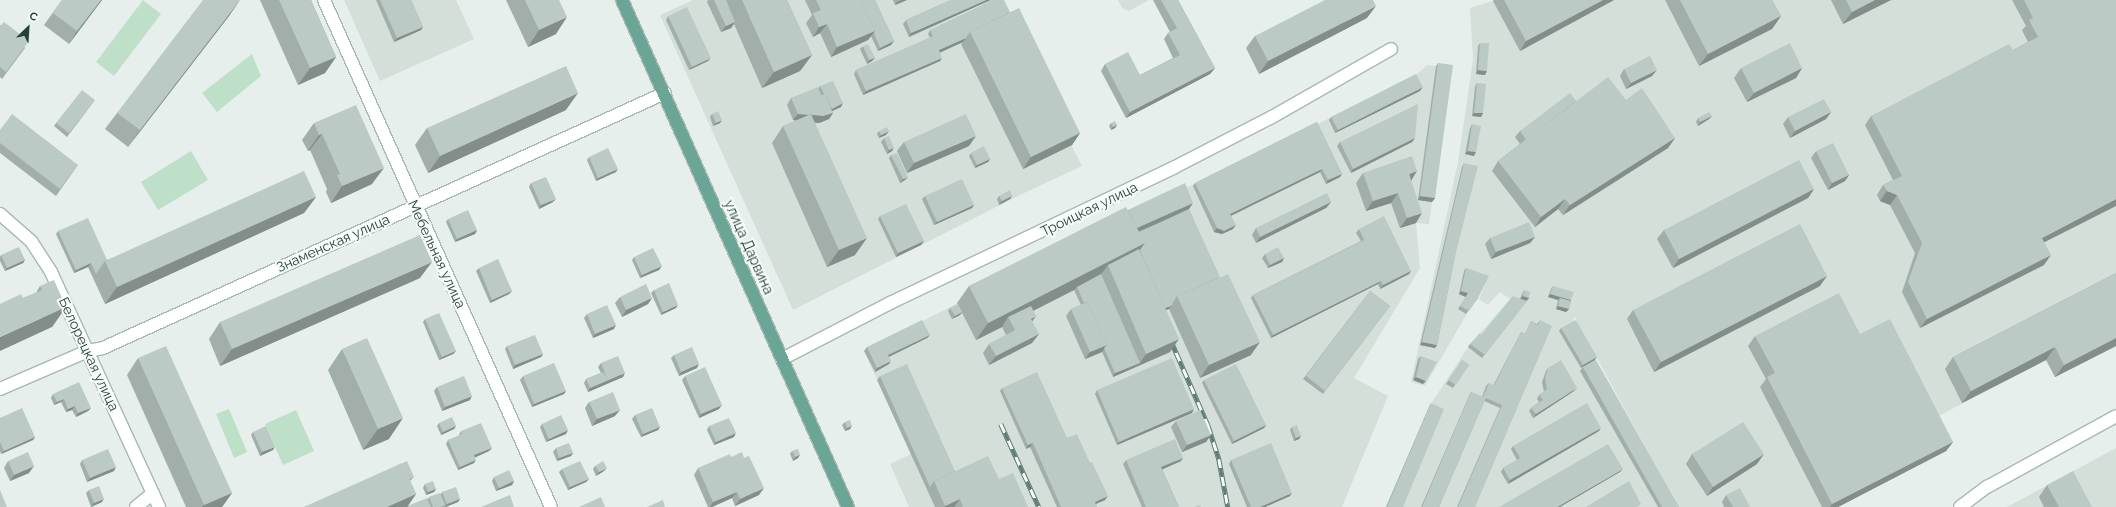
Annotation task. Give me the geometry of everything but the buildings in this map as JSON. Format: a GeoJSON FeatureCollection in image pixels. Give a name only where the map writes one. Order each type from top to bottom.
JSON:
{"type":"FeatureCollection","features":[{"type":"Feature","properties":{"kind":"main road","name":"улица Дарвина"},"geometry":{"type":"LineString","coordinates":[[622,0],[665,93],[848,507]]}},
{"type":"Feature","properties":{"kind":"street","name":"Мебельная улица"},"geometry":{"type":"LineString","coordinates":[[324,0],[414,206],[551,507]]}},
{"type":"Feature","properties":{"kind":"street","name":"Троицкая улица"},"geometry":{"type":"LineString","coordinates":[[782,359],[890,303],[1173,168],[1272,117],[1391,49]]}},
{"type":"Feature","properties":{"kind":"street","name":"Знаменская улица"},"geometry":{"type":"LineString","coordinates":[[0,389],[88,351],[103,348],[665,93]]}},
{"type":"Feature","properties":{"kind":"street","name":"Белорецкая улица"},"geometry":{"type":"LineString","coordinates":[[0,214],[21,231],[41,255],[88,351],[159,507]]}},
{"type":"Feature","properties":{"kind":"street"},"geometry":{"type":"LineString","coordinates":[[1964,506],[1987,487],[2116,416]]}},
{"type":"Feature","properties":{"kind":"street"},"geometry":{"type":"LineString","coordinates":[[136,507],[153,493]]}},
{"type":"Feature","properties":{"kind":"shaded area"},"geometry":{"type":"Polygon","coordinates":[[[344,0],[456,0],[474,39],[380,81],[344,0]]]}},
{"type":"Feature","properties":{"kind":"shaded area"},"geometry":{"type":"Polygon","coordinates":[[[693,0],[991,0],[940,23],[996,0],[1082,166],[1020,195],[793,310],[660,15],[693,0]]]}},
{"type":"Feature","properties":{"kind":"shaded area"},"geometry":{"type":"Polygon","coordinates":[[[1118,0],[1149,0],[1129,11],[1122,8],[1118,0]]]}},
{"type":"Feature","properties":{"kind":"shaded area"},"geometry":{"type":"Polygon","coordinates":[[[1496,0],[2116,0],[2116,346],[2055,377],[2046,360],[1929,421],[1946,451],[1838,507],[1678,507],[1574,316],[1574,323],[1595,360],[1594,363],[1675,507],[1386,507],[1429,407],[1468,347],[1510,299],[1500,292],[1488,305],[1479,299],[1487,279],[1425,386],[1411,382],[1458,162],[1473,60],[1470,8],[1496,0]]]}},
{"type":"Feature","properties":{"kind":"shaded area"},"geometry":{"type":"Polygon","coordinates":[[[1427,65],[1450,68],[1429,224],[1416,223],[1420,268],[1354,378],[1388,396],[1342,507],[909,507],[890,464],[911,454],[864,351],[1114,223],[1414,77],[1427,65]]]}},
{"type":"Feature","properties":{"kind":"shaded area"},"geometry":{"type":"Polygon","coordinates":[[[2116,448],[2116,507],[2007,507],[2116,448]]]}},
{"type":"Feature","properties":{"kind":"green space"},"geometry":{"type":"Polygon","coordinates":[[[143,0],[161,14],[114,76],[96,62],[143,0]]]}},
{"type":"Feature","properties":{"kind":"green space"},"geometry":{"type":"Polygon","coordinates":[[[252,54],[261,76],[217,112],[202,93],[252,54]]]}},
{"type":"Feature","properties":{"kind":"green space"},"geometry":{"type":"Polygon","coordinates":[[[191,151],[208,180],[158,210],[141,182],[191,151]]]}},
{"type":"Feature","properties":{"kind":"green space"},"geometry":{"type":"Polygon","coordinates":[[[229,409],[247,452],[234,458],[216,414],[229,409]]]}},
{"type":"Feature","properties":{"kind":"green space"},"geometry":{"type":"Polygon","coordinates":[[[296,410],[314,451],[283,465],[265,424],[296,410]]]}},
{"type":"Feature","properties":{"kind":"railway"},"geometry":{"type":"LineString","coordinates":[[1169,336],[1208,425],[1219,459],[1228,507]]}},
{"type":"Feature","properties":{"kind":"railway"},"geometry":{"type":"LineString","coordinates":[[1001,424],[1039,507]]}}]}
